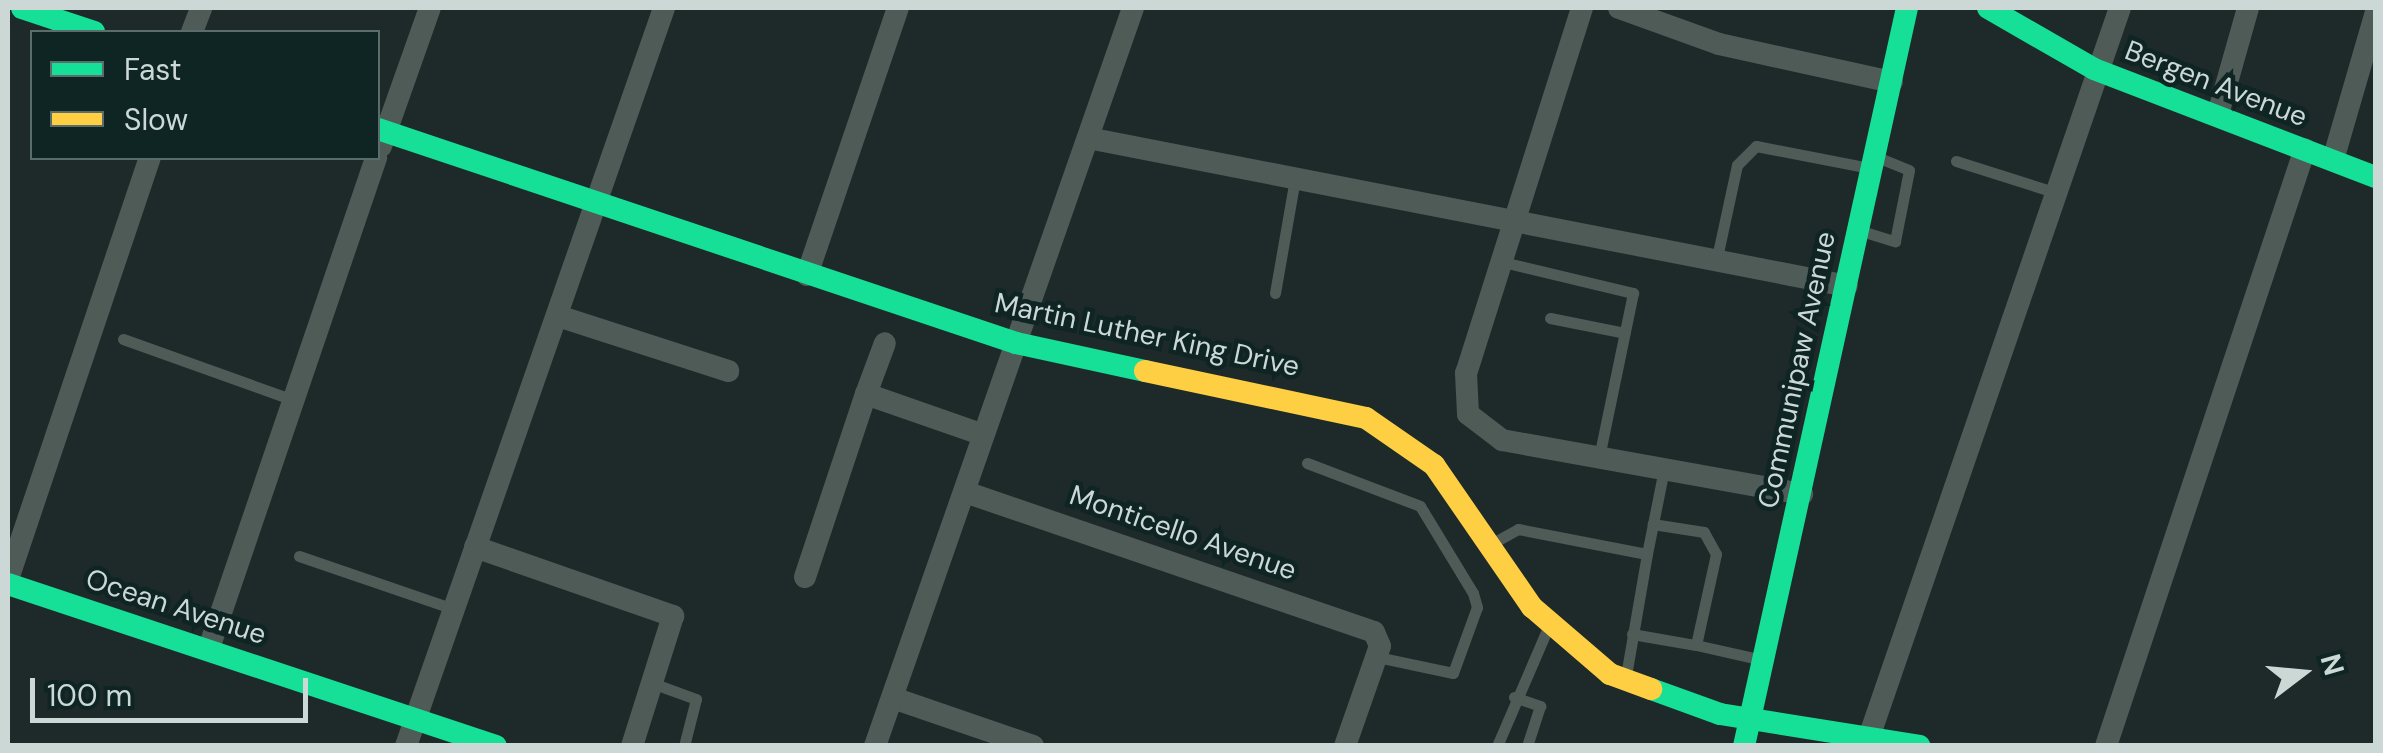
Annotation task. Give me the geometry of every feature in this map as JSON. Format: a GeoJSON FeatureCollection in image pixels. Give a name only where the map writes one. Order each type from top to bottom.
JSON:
{"type":"FeatureCollection","features":[{"type":"Feature","properties":{"kind":"street"},"geometry":{"type":"LineString","coordinates":[[22,8],[88,30]]}},
{"type":"Feature","properties":{"kind":"street"},"geometry":{"type":"LineString","coordinates":[[380,140],[430,8]]}},
{"type":"Feature","properties":{"kind":"street"},"geometry":{"type":"LineString","coordinates":[[406,746],[664,8]]}},
{"type":"Feature","properties":{"kind":"street"},"geometry":{"type":"LineString","coordinates":[[806,275],[898,8]]}},
{"type":"Feature","properties":{"kind":"street"},"geometry":{"type":"LineString","coordinates":[[875,746],[1133,8]]}},
{"type":"Feature","properties":{"kind":"street"},"geometry":{"type":"LineString","coordinates":[[1582,8],[1462,385],[1474,425],[1502,440],[1802,494]]}},
{"type":"Feature","properties":{"kind":"street"},"geometry":{"type":"LineString","coordinates":[[1620,8],[1719,44],[1892,82]]}},
{"type":"Feature","properties":{"kind":"street","name":"Communipaw Avenue"},"geometry":{"type":"LineString","coordinates":[[1744,746],[1907,8]]}},
{"type":"Feature","properties":{"kind":"street","name":"Bergen Avenue"},"geometry":{"type":"LineString","coordinates":[[1988,8],[2102,72],[2376,177]]}},
{"type":"Feature","properties":{"kind":"street"},"geometry":{"type":"LineString","coordinates":[[1868,742],[2102,72],[2120,8]]}},
{"type":"Feature","properties":{"kind":"street"},"geometry":{"type":"LineString","coordinates":[[2218,114],[2248,8]]}},
{"type":"Feature","properties":{"kind":"street"},"geometry":{"type":"LineString","coordinates":[[2332,160],[2374,21]]}},
{"type":"Feature","properties":{"kind":"street"},"geometry":{"type":"LineString","coordinates":[[1088,138],[1847,286]]}},
{"type":"Feature","properties":{"kind":"street","name":"Martin Luther King Drive"},"geometry":{"type":"LineString","coordinates":[[380,143],[598,204],[1016,342],[1366,418],[1434,465],[1548,625],[1625,683],[1752,718]]}},
{"type":"Feature","properties":{"kind":"street"},"geometry":{"type":"LineString","coordinates":[[2106,746],[2306,150]]}},
{"type":"Feature","properties":{"kind":"street"},"geometry":{"type":"LineString","coordinates":[[8,582],[149,160]]}},
{"type":"Feature","properties":{"kind":"street"},"geometry":{"type":"LineString","coordinates":[[209,648],[373,160]]}},
{"type":"Feature","properties":{"kind":"street"},"geometry":{"type":"LineString","coordinates":[[558,316],[728,371]]}},
{"type":"Feature","properties":{"kind":"street"},"geometry":{"type":"LineString","coordinates":[[805,578],[885,343]]}},
{"type":"Feature","properties":{"kind":"street"},"geometry":{"type":"LineString","coordinates":[[866,394],[982,434]]}},
{"type":"Feature","properties":{"kind":"street","name":"Monticello Avenue"},"geometry":{"type":"LineString","coordinates":[[964,492],[1377,647]]}},
{"type":"Feature","properties":{"kind":"street"},"geometry":{"type":"LineString","coordinates":[[475,547],[673,616],[632,746]]}},
{"type":"Feature","properties":{"kind":"street","name":"Ocean Avenue"},"geometry":{"type":"LineString","coordinates":[[8,582],[496,746]]}},
{"type":"Feature","properties":{"kind":"street"},"geometry":{"type":"LineString","coordinates":[[1344,746],[1377,647]]}},
{"type":"Feature","properties":{"kind":"street"},"geometry":{"type":"LineString","coordinates":[[893,698],[1033,746]]}},
{"type":"Feature","properties":{"kind":"street"},"geometry":{"type":"LineString","coordinates":[[1752,718],[1868,742],[1919,746]]}},
{"type":"Feature","properties":{"kind":"lane"},"geometry":{"type":"LineString","coordinates":[[1716,262],[1737,165],[1756,146],[1909,170],[1895,241],[1858,230]]}},
{"type":"Feature","properties":{"kind":"lane"},"geometry":{"type":"LineString","coordinates":[[1956,161],[2060,194]]}},
{"type":"Feature","properties":{"kind":"lane"},"geometry":{"type":"LineString","coordinates":[[1275,293],[1295,178]]}},
{"type":"Feature","properties":{"kind":"lane"},"geometry":{"type":"LineString","coordinates":[[1503,262],[1634,293],[1599,457]]}},
{"type":"Feature","properties":{"kind":"lane"},"geometry":{"type":"LineString","coordinates":[[1550,318],[1625,333]]}},
{"type":"Feature","properties":{"kind":"lane"},"geometry":{"type":"LineString","coordinates":[[123,339],[293,400]]}},
{"type":"Feature","properties":{"kind":"lane"},"geometry":{"type":"LineString","coordinates":[[1307,463],[1420,506],[1473,593],[1477,607],[1454,673],[1377,647]]}},
{"type":"Feature","properties":{"kind":"lane"},"geometry":{"type":"LineString","coordinates":[[1625,683],[1664,469]]}},
{"type":"Feature","properties":{"kind":"lane"},"geometry":{"type":"LineString","coordinates":[[1653,524],[1711,539],[1716,554],[1696,646]]}},
{"type":"Feature","properties":{"kind":"lane"},"geometry":{"type":"LineString","coordinates":[[1491,544],[1518,529],[1647,554]]}},
{"type":"Feature","properties":{"kind":"lane"},"geometry":{"type":"LineString","coordinates":[[299,556],[454,609]]}},
{"type":"Feature","properties":{"kind":"lane"},"geometry":{"type":"LineString","coordinates":[[1496,746],[1548,625]]}},
{"type":"Feature","properties":{"kind":"lane"},"geometry":{"type":"LineString","coordinates":[[1632,634],[1763,660]]}},
{"type":"Feature","properties":{"kind":"lane"},"geometry":{"type":"LineString","coordinates":[[652,683],[696,699],[684,746]]}},
{"type":"Feature","properties":{"kind":"lane"},"geometry":{"type":"LineString","coordinates":[[1514,697],[1540,706],[1527,746]]}},
{"type":"Feature","properties":{"kind":"traffic: fast"},"geometry":{"type":"LineString","coordinates":[[22,8],[88,30]]}},
{"type":"Feature","properties":{"kind":"traffic: fast"},"geometry":{"type":"LineString","coordinates":[[1744,746],[1907,8]]}},
{"type":"Feature","properties":{"kind":"traffic: fast"},"geometry":{"type":"LineString","coordinates":[[1988,8],[2094,69],[2376,177]]}},
{"type":"Feature","properties":{"kind":"traffic: fast"},"geometry":{"type":"LineString","coordinates":[[380,130],[1016,343],[1145,371]]}},
{"type":"Feature","properties":{"kind":"traffic: fast"},"geometry":{"type":"LineString","coordinates":[[8,584],[496,746]]}},
{"type":"Feature","properties":{"kind":"traffic: fast"},"geometry":{"type":"LineString","coordinates":[[1651,689],[1720,714],[1919,746]]}},
{"type":"Feature","properties":{"kind":"traffic: slow"},"geometry":{"type":"LineString","coordinates":[[1145,371],[1366,418],[1434,465],[1532,607],[1610,674],[1651,689]]}}]}
